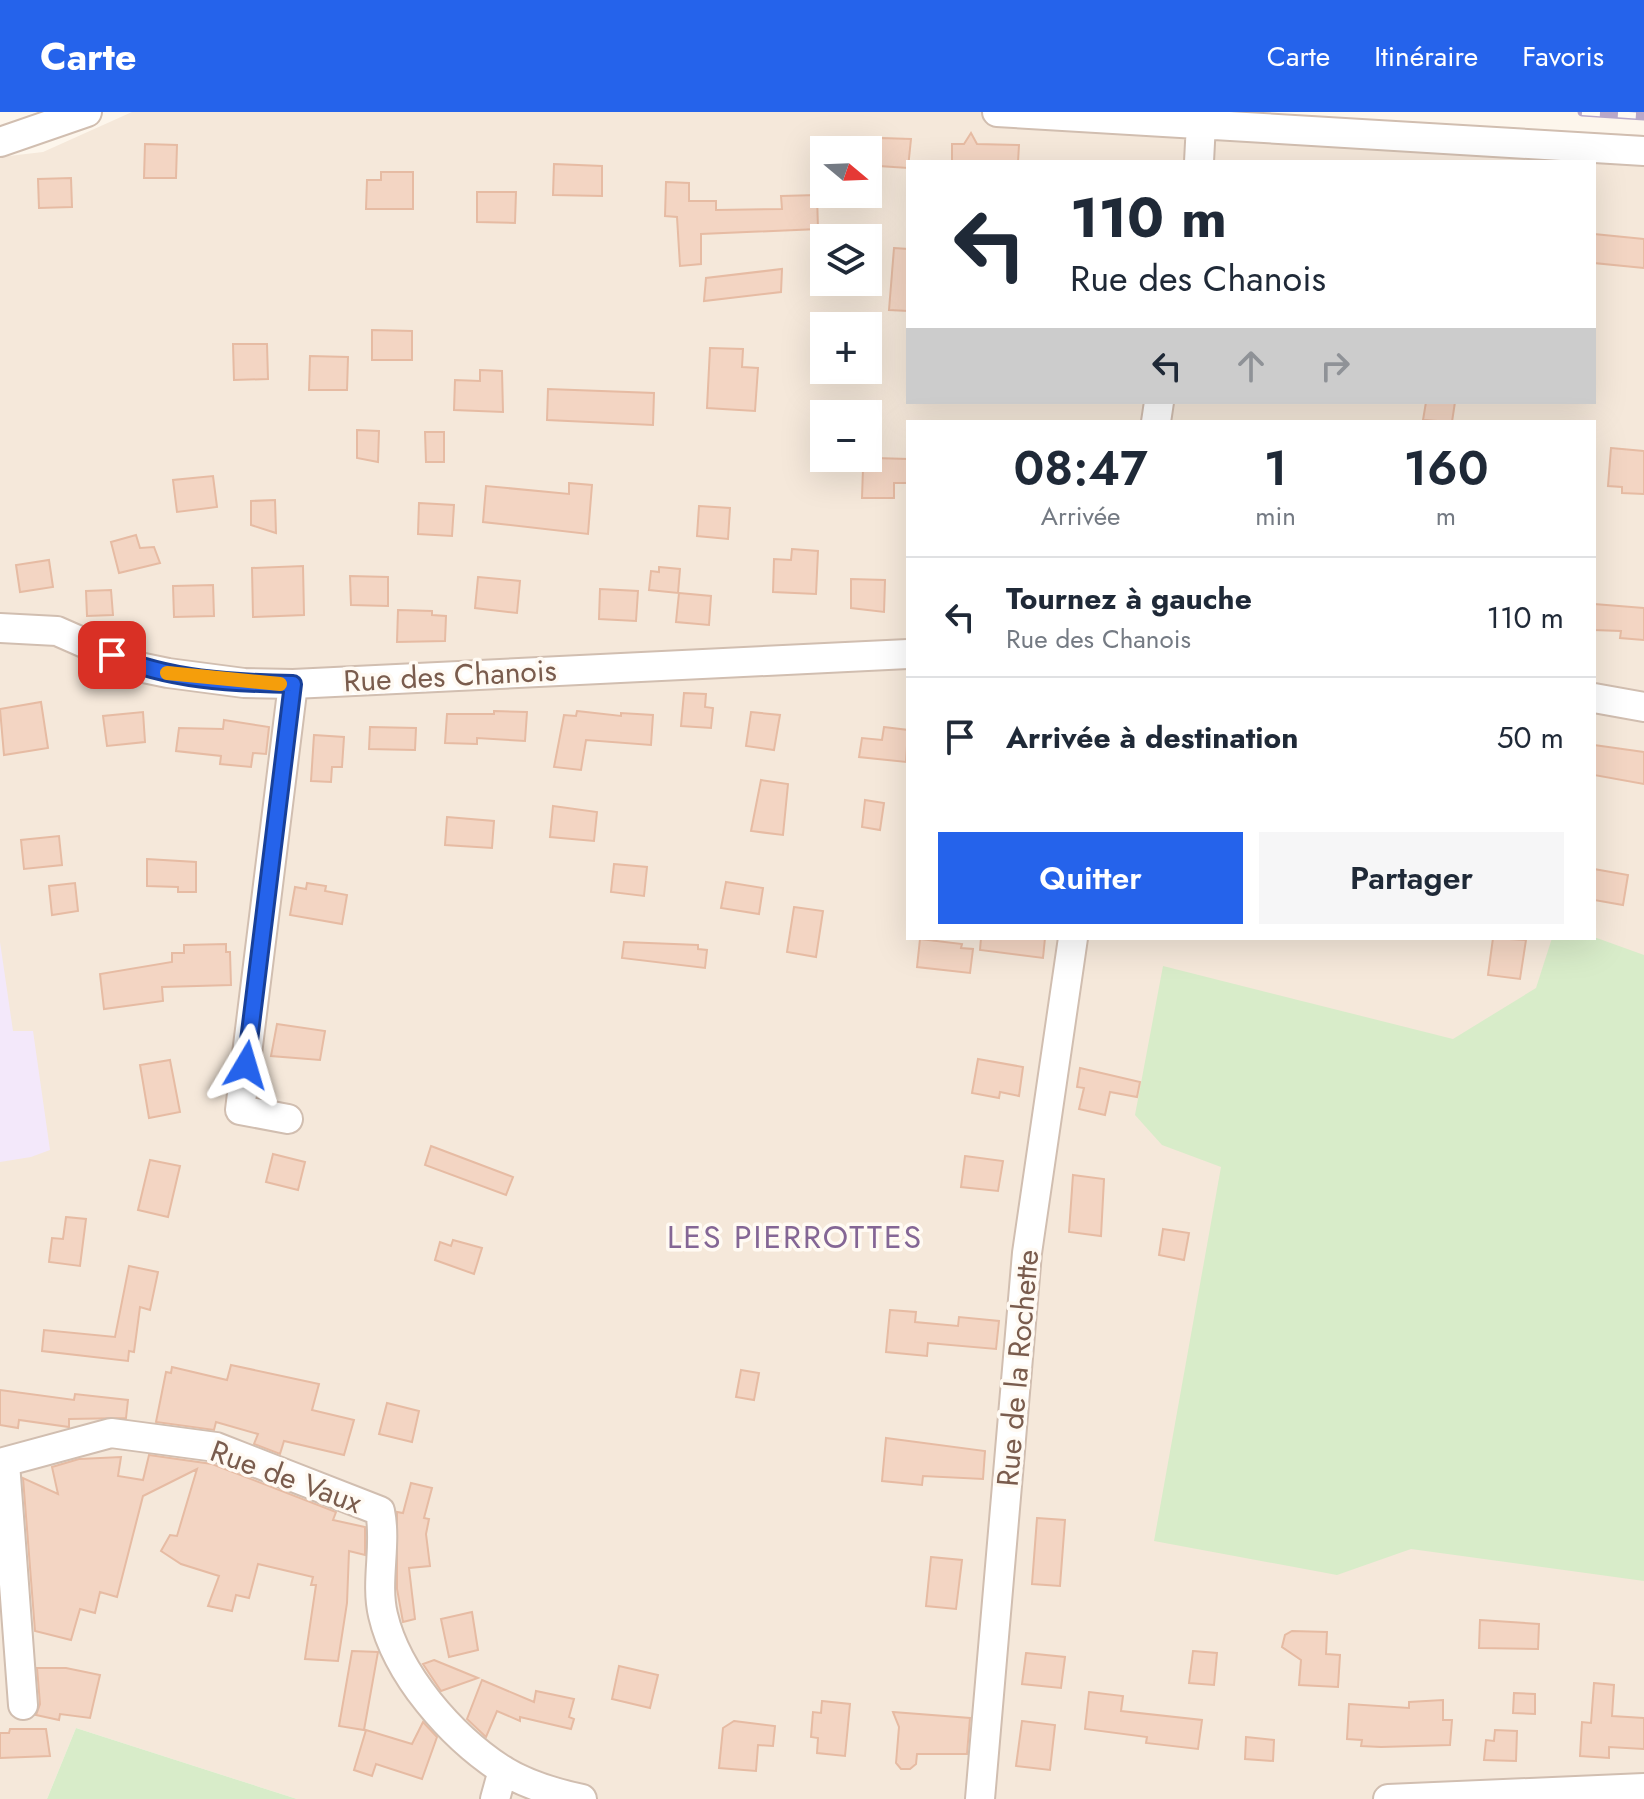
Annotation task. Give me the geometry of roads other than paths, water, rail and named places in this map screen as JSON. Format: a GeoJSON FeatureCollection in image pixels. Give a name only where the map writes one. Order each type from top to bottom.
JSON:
{"type":"FeatureCollection","features":[{"type":"Feature","properties":{"kind":"street"},"geometry":{"type":"LineString","coordinates":[[0,142],[87,112]]}},
{"type":"Feature","properties":{"kind":"street"},"geometry":{"type":"LineString","coordinates":[[997,112],[1644,151]]}},
{"type":"Feature","properties":{"kind":"street"},"geometry":{"type":"LineString","coordinates":[[1199,160],[1201,123]]}},
{"type":"Feature","properties":{"kind":"street","name":"Rue des Chanois"},"geometry":{"type":"LineString","coordinates":[[0,628],[57,631],[139,667],[244,683],[293,684],[906,654]]}},
{"type":"Feature","properties":{"kind":"street"},"geometry":{"type":"LineString","coordinates":[[288,1119],[240,1110],[293,684]]}},
{"type":"Feature","properties":{"kind":"street"},"geometry":{"type":"LineString","coordinates":[[1596,698],[1644,707]]}},
{"type":"Feature","properties":{"kind":"street","name":"Rue de la Rochette"},"geometry":{"type":"LineString","coordinates":[[980,1799],[1027,1253],[1073,940]]}},
{"type":"Feature","properties":{"kind":"street","name":"Rue de Vaux"},"geometry":{"type":"LineString","coordinates":[[2,1463],[111,1433],[216,1447],[380,1511],[383,1527],[380,1585],[383,1614],[391,1639],[426,1697],[467,1743],[503,1770],[551,1792],[582,1799]]}},
{"type":"Feature","properties":{"kind":"street"},"geometry":{"type":"LineString","coordinates":[[2,1463],[23,1705]]}},
{"type":"Feature","properties":{"kind":"street"},"geometry":{"type":"LineString","coordinates":[[495,1799],[503,1770]]}},
{"type":"Feature","properties":{"kind":"street"},"geometry":{"type":"LineString","coordinates":[[1388,1799],[1644,1788]]}},
{"type":"Feature","properties":{"kind":"railway"},"geometry":{"type":"LineString","coordinates":[[1582,112],[1644,116]]}},
{"type":"Feature","properties":{"kind":"district","name":"LES PIERROTTES"},"geometry":{"type":"Point","coordinates":[795,1237]}}]}
